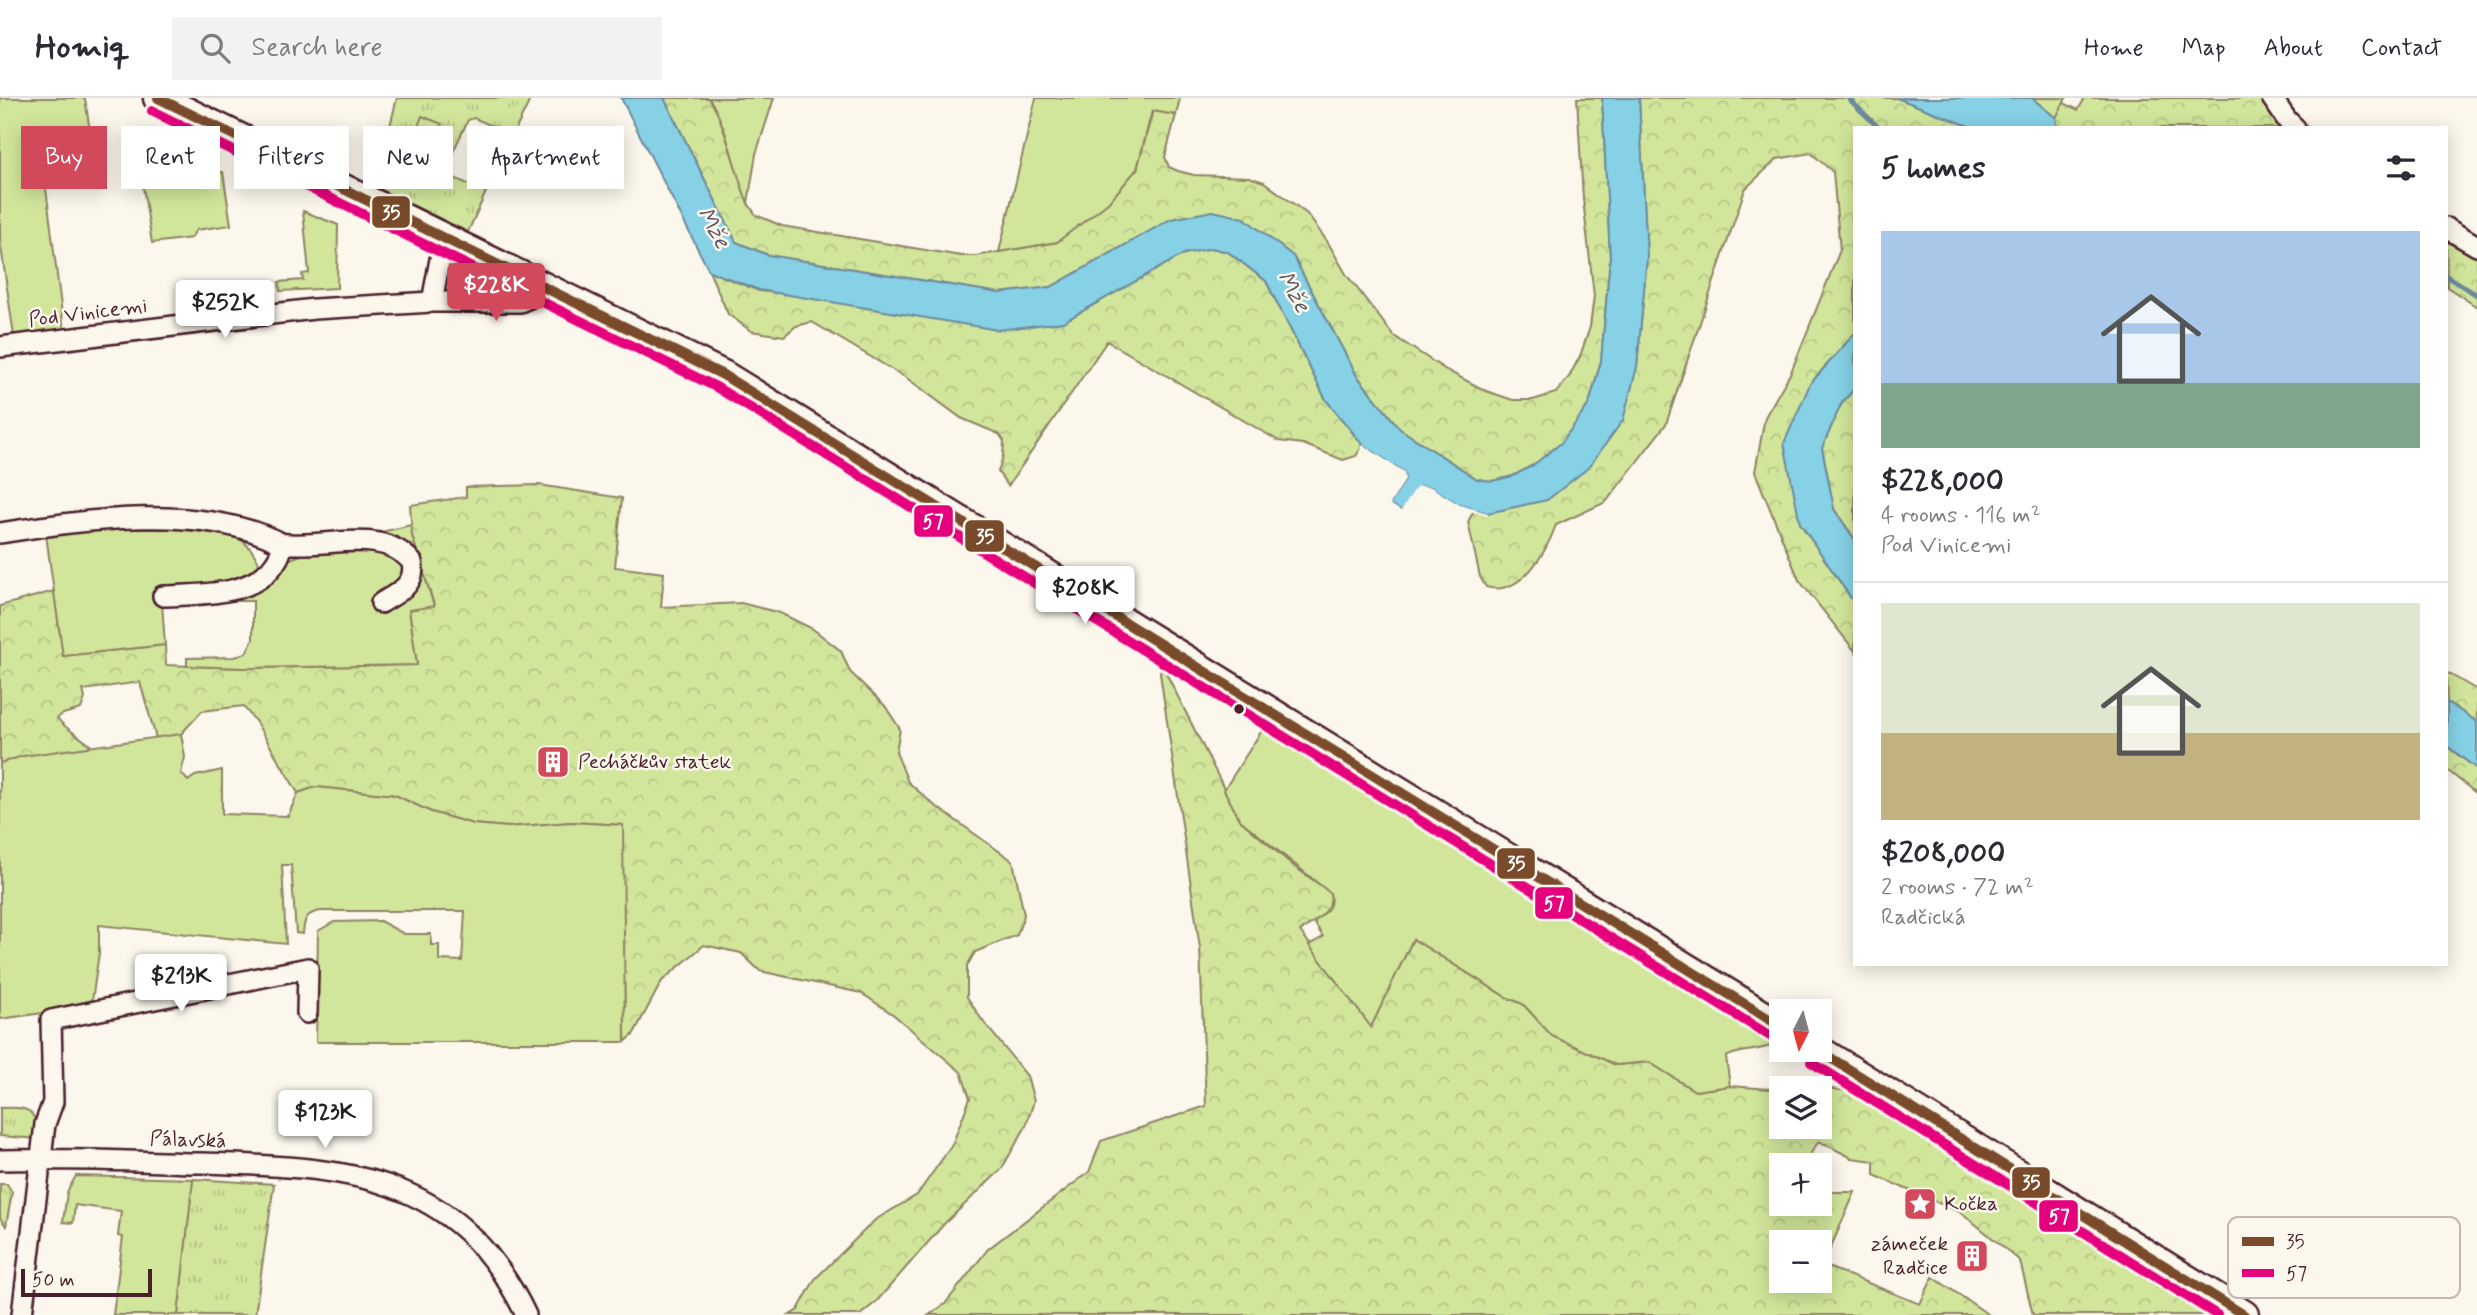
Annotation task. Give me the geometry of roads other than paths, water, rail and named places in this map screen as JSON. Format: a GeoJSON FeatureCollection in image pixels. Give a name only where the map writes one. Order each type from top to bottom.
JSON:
{"type":"FeatureCollection","features":[{"type":"Feature","properties":{"kind":"street"},"geometry":{"type":"LineString","coordinates":[[158,98],[723,375],[1769,1019]]}},
{"type":"Feature","properties":{"kind":"street"},"geometry":{"type":"LineString","coordinates":[[2272,98],[2293,126]]}},
{"type":"Feature","properties":{"kind":"street"},"geometry":{"type":"LineString","coordinates":[[2448,229],[2477,246]]}},
{"type":"Feature","properties":{"kind":"street"},"geometry":{"type":"LineString","coordinates":[[432,302],[444,238]]}},
{"type":"Feature","properties":{"kind":"street","name":"Pod Vinicemi"},"geometry":{"type":"LineString","coordinates":[[0,347],[314,309],[432,302],[520,302],[549,289]]}},
{"type":"Feature","properties":{"kind":"street"},"geometry":{"type":"LineString","coordinates":[[0,533],[99,519],[160,519],[215,523],[281,543],[364,541],[389,545],[401,551],[412,562],[413,577],[409,584],[381,603]]}},
{"type":"Feature","properties":{"kind":"street"},"geometry":{"type":"LineString","coordinates":[[163,596],[228,590],[257,580],[267,574],[278,559],[282,550],[281,543]]}},
{"type":"Feature","properties":{"kind":"street"},"geometry":{"type":"LineString","coordinates":[[22,1315],[46,1124],[54,1102],[51,1020],[308,968],[307,1013]]}},
{"type":"Feature","properties":{"kind":"street"},"geometry":{"type":"LineString","coordinates":[[1832,1059],[2236,1310]]}},
{"type":"Feature","properties":{"kind":"street","name":"Pálavská"},"geometry":{"type":"LineString","coordinates":[[0,1160],[281,1165],[375,1179],[438,1208],[466,1230],[494,1260],[526,1315]]}},
{"type":"Feature","properties":{"kind":"water","name":"Mže"},"geometry":{"type":"Polygon","coordinates":[[[621,98],[664,98],[736,242],[768,255],[999,293],[1051,287],[1171,219],[1213,211],[1244,218],[1293,256],[1357,376],[1400,429],[1477,479],[1492,481],[1513,476],[1532,466],[1561,443],[1589,404],[1601,361],[1610,257],[1602,98],[1639,98],[1647,257],[1637,367],[1623,420],[1588,468],[1547,500],[1488,513],[1460,505],[1431,487],[1420,486],[1402,511],[1390,504],[1405,480],[1404,472],[1363,445],[1326,400],[1266,281],[1228,252],[1212,248],[1184,254],[1063,322],[998,330],[759,290],[709,271],[621,98]]]}},
{"type":"Feature","properties":{"kind":"water"},"geometry":{"type":"Polygon","coordinates":[[[1897,98],[2032,98],[2056,118],[2058,126],[1969,126],[1897,98]]]}},
{"type":"Feature","properties":{"kind":"water"},"geometry":{"type":"Polygon","coordinates":[[[1853,335],[1853,390],[1841,404],[1822,448],[1834,509],[1853,537],[1853,601],[1800,523],[1784,443],[1810,384],[1853,335]]]}},
{"type":"Feature","properties":{"kind":"water"},"geometry":{"type":"Polygon","coordinates":[[[2448,703],[2477,722],[2477,769],[2448,747],[2448,703]]]}},
{"type":"Feature","properties":{"kind":"waterway"},"geometry":{"type":"LineString","coordinates":[[1848,98],[1877,126]]}},
{"type":"Feature","properties":{"kind":"waterway"},"geometry":{"type":"LineString","coordinates":[[2448,277],[2477,295]]}},
{"type":"Feature","properties":{"kind":"place","name":"Pecháčkův statek"},"geometry":{"type":"Point","coordinates":[553,762]}},
{"type":"Feature","properties":{"kind":"place","name":"Kočka"},"geometry":{"type":"Point","coordinates":[1920,1204]}},
{"type":"Feature","properties":{"kind":"place","name":"zámeček Radčice"},"geometry":{"type":"Point","coordinates":[1972,1256]}}]}
